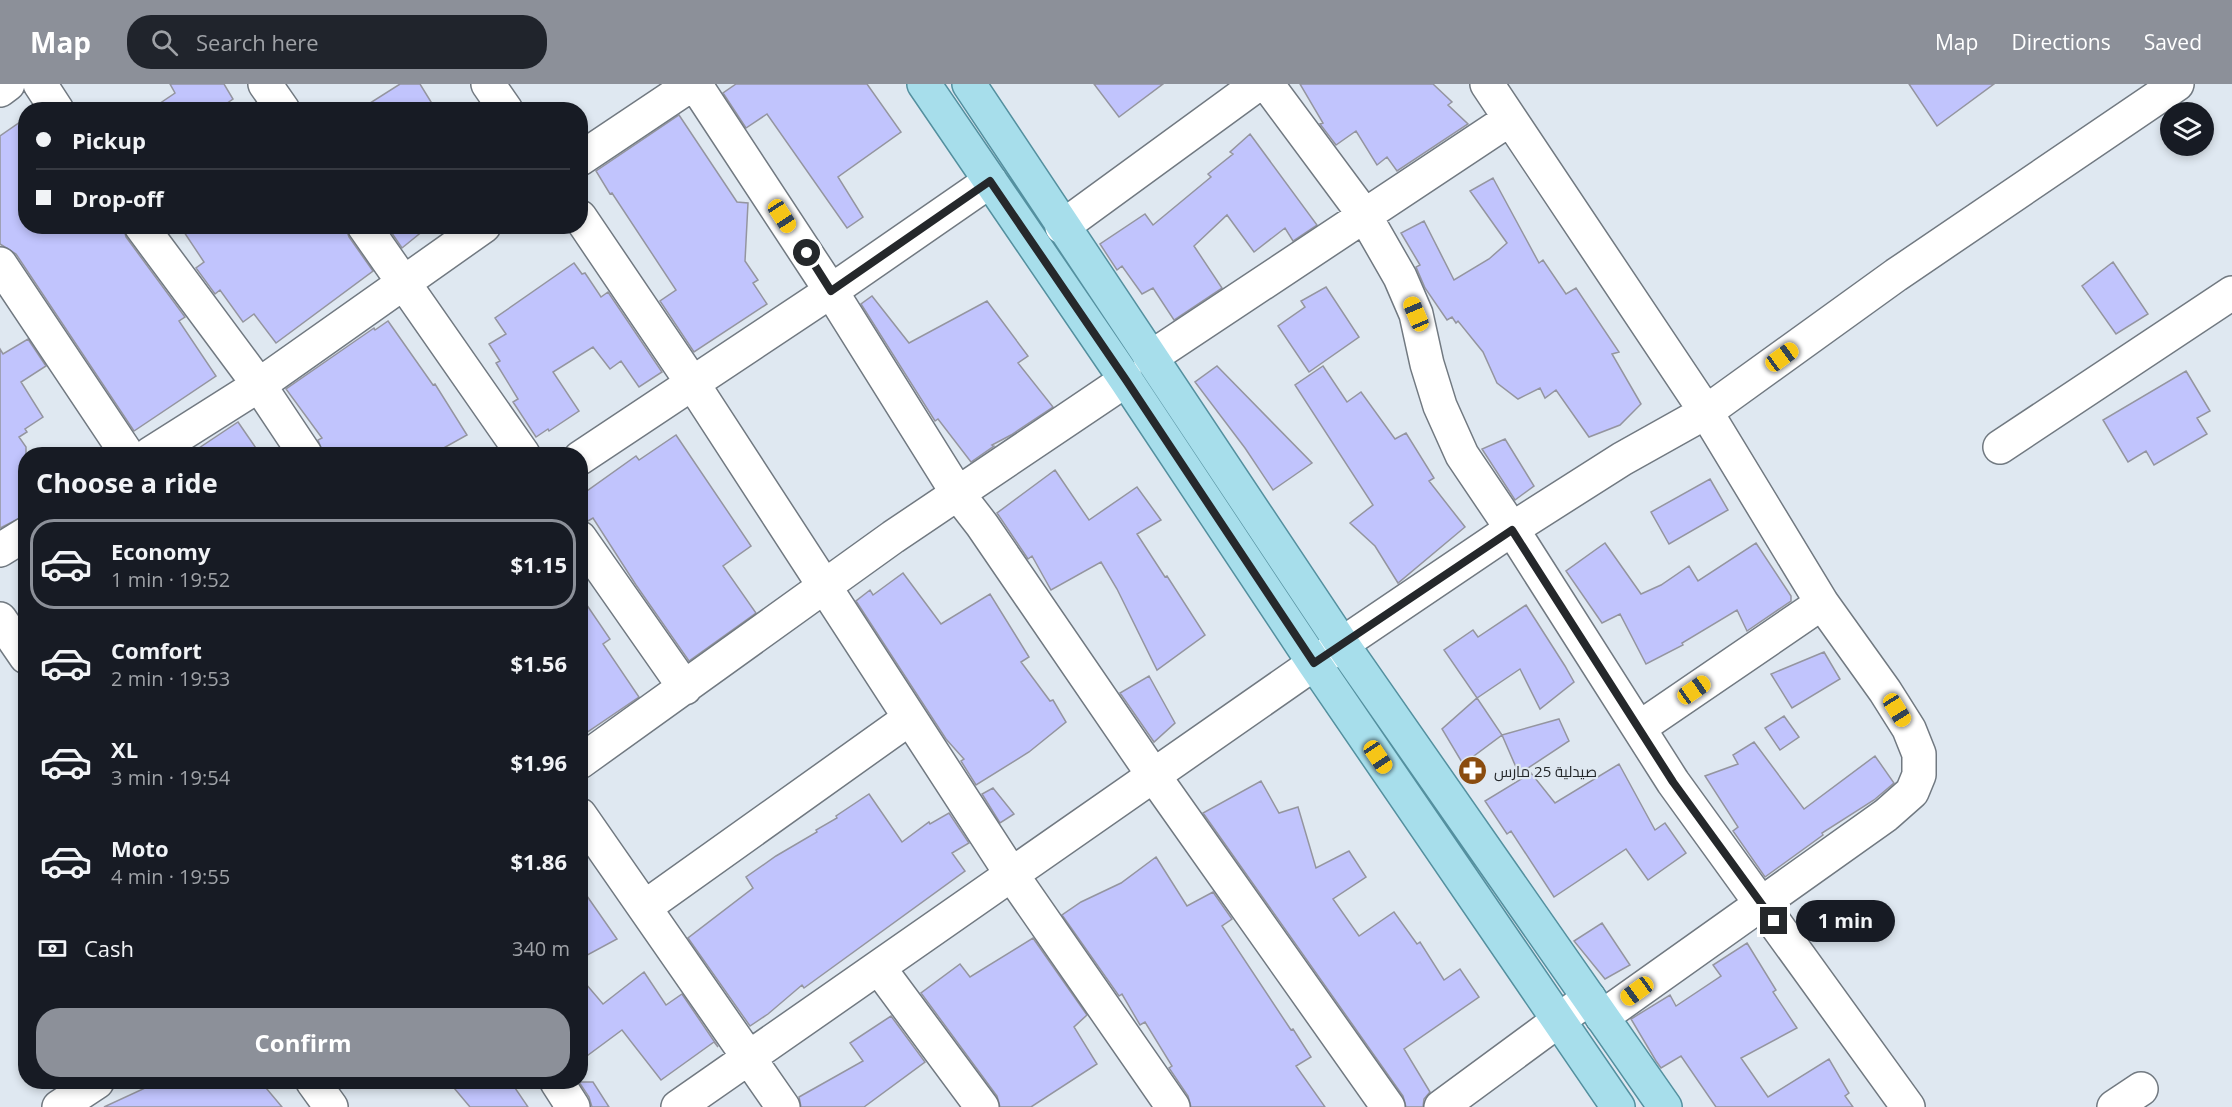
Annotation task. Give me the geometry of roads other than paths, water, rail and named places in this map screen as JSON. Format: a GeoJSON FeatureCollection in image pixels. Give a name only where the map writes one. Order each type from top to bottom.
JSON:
{"type":"FeatureCollection","features":[{"type":"Feature","properties":{"kind":"main road"},"geometry":{"type":"LineString","coordinates":[[924,84],[1126,380],[1314,663],[1618,1107]]}},
{"type":"Feature","properties":{"kind":"main road"},"geometry":{"type":"LineString","coordinates":[[972,85],[1062,227],[1342,644],[1665,1107]]}},
{"type":"Feature","properties":{"kind":"street"},"geometry":{"type":"LineString","coordinates":[[0,90],[8,84]]}},
{"type":"Feature","properties":{"kind":"street"},"geometry":{"type":"LineString","coordinates":[[40,84],[52,102]]}},
{"type":"Feature","properties":{"kind":"street"},"geometry":{"type":"LineString","coordinates":[[265,84],[277,102]]}},
{"type":"Feature","properties":{"kind":"street"},"geometry":{"type":"LineString","coordinates":[[488,84],[500,102]]}},
{"type":"Feature","properties":{"kind":"street"},"geometry":{"type":"LineString","coordinates":[[588,154],[693,84],[831,291],[958,494],[982,525],[1154,776],[1388,1107]]}},
{"type":"Feature","properties":{"kind":"street"},"geometry":{"type":"LineString","coordinates":[[1062,227],[1258,84]]}},
{"type":"Feature","properties":{"kind":"street"},"geometry":{"type":"LineString","coordinates":[[1267,84],[1365,216],[1400,277],[1416,314],[1427,364],[1440,406],[1462,455],[1673,782],[1908,1107]]}},
{"type":"Feature","properties":{"kind":"street"},"geometry":{"type":"LineString","coordinates":[[1441,1107],[1559,1021],[1595,1007],[1761,903],[1886,815],[1912,792],[1918,776],[1919,754],[1908,729],[1885,691],[1822,603],[1706,412],[1487,84]]}},
{"type":"Feature","properties":{"kind":"street"},"geometry":{"type":"LineString","coordinates":[[678,1107],[1314,663],[1622,459],[1706,412],[1896,275],[2177,84]]}},
{"type":"Feature","properties":{"kind":"street"},"geometry":{"type":"LineString","coordinates":[[1150,358],[1510,120]]}},
{"type":"Feature","properties":{"kind":"street"},"geometry":{"type":"LineString","coordinates":[[588,453],[831,291],[990,181]]}},
{"type":"Feature","properties":{"kind":"street"},"geometry":{"type":"LineString","coordinates":[[588,229],[693,384],[1012,875],[1173,1107]]}},
{"type":"Feature","properties":{"kind":"street"},"geometry":{"type":"LineString","coordinates":[[147,234],[259,385],[300,447]]}},
{"type":"Feature","properties":{"kind":"street"},"geometry":{"type":"LineString","coordinates":[[369,234],[518,447]]}},
{"type":"Feature","properties":{"kind":"street"},"geometry":{"type":"LineString","coordinates":[[161,447],[259,385],[473,234]]}},
{"type":"Feature","properties":{"kind":"street"},"geometry":{"type":"LineString","coordinates":[[0,264],[122,447]]}},
{"type":"Feature","properties":{"kind":"street"},"geometry":{"type":"LineString","coordinates":[[2000,447],[2232,293]]}},
{"type":"Feature","properties":{"kind":"street"},"geometry":{"type":"LineString","coordinates":[[588,756],[825,586],[1126,380]]}},
{"type":"Feature","properties":{"kind":"street"},"geometry":{"type":"LineString","coordinates":[[0,550],[18,539]]}},
{"type":"Feature","properties":{"kind":"street"},"geometry":{"type":"LineString","coordinates":[[588,549],[685,688]]}},
{"type":"Feature","properties":{"kind":"street"},"geometry":{"type":"LineString","coordinates":[[1639,728],[1822,603]]}},
{"type":"Feature","properties":{"kind":"street"},"geometry":{"type":"LineString","coordinates":[[0,619],[18,645]]}},
{"type":"Feature","properties":{"kind":"street"},"geometry":{"type":"LineString","coordinates":[[645,907],[910,718]]}},
{"type":"Feature","properties":{"kind":"street"},"geometry":{"type":"LineString","coordinates":[[588,826],[783,1107]]}},
{"type":"Feature","properties":{"kind":"street"},"geometry":{"type":"LineString","coordinates":[[879,968],[982,1107]]}},
{"type":"Feature","properties":{"kind":"street"},"geometry":{"type":"LineString","coordinates":[[59,1107],[86,1089]]}},
{"type":"Feature","properties":{"kind":"street"},"geometry":{"type":"LineString","coordinates":[[318,1089],[330,1107]]}},
{"type":"Feature","properties":{"kind":"street"},"geometry":{"type":"LineString","coordinates":[[561,1089],[573,1107]]}},
{"type":"Feature","properties":{"kind":"street"},"geometry":{"type":"LineString","coordinates":[[2114,1107],[2141,1089]]}},
{"type":"Feature","properties":{"kind":"place","name":"صيدلية 25 مارس"},"geometry":{"type":"Point","coordinates":[1473,771]}}]}
